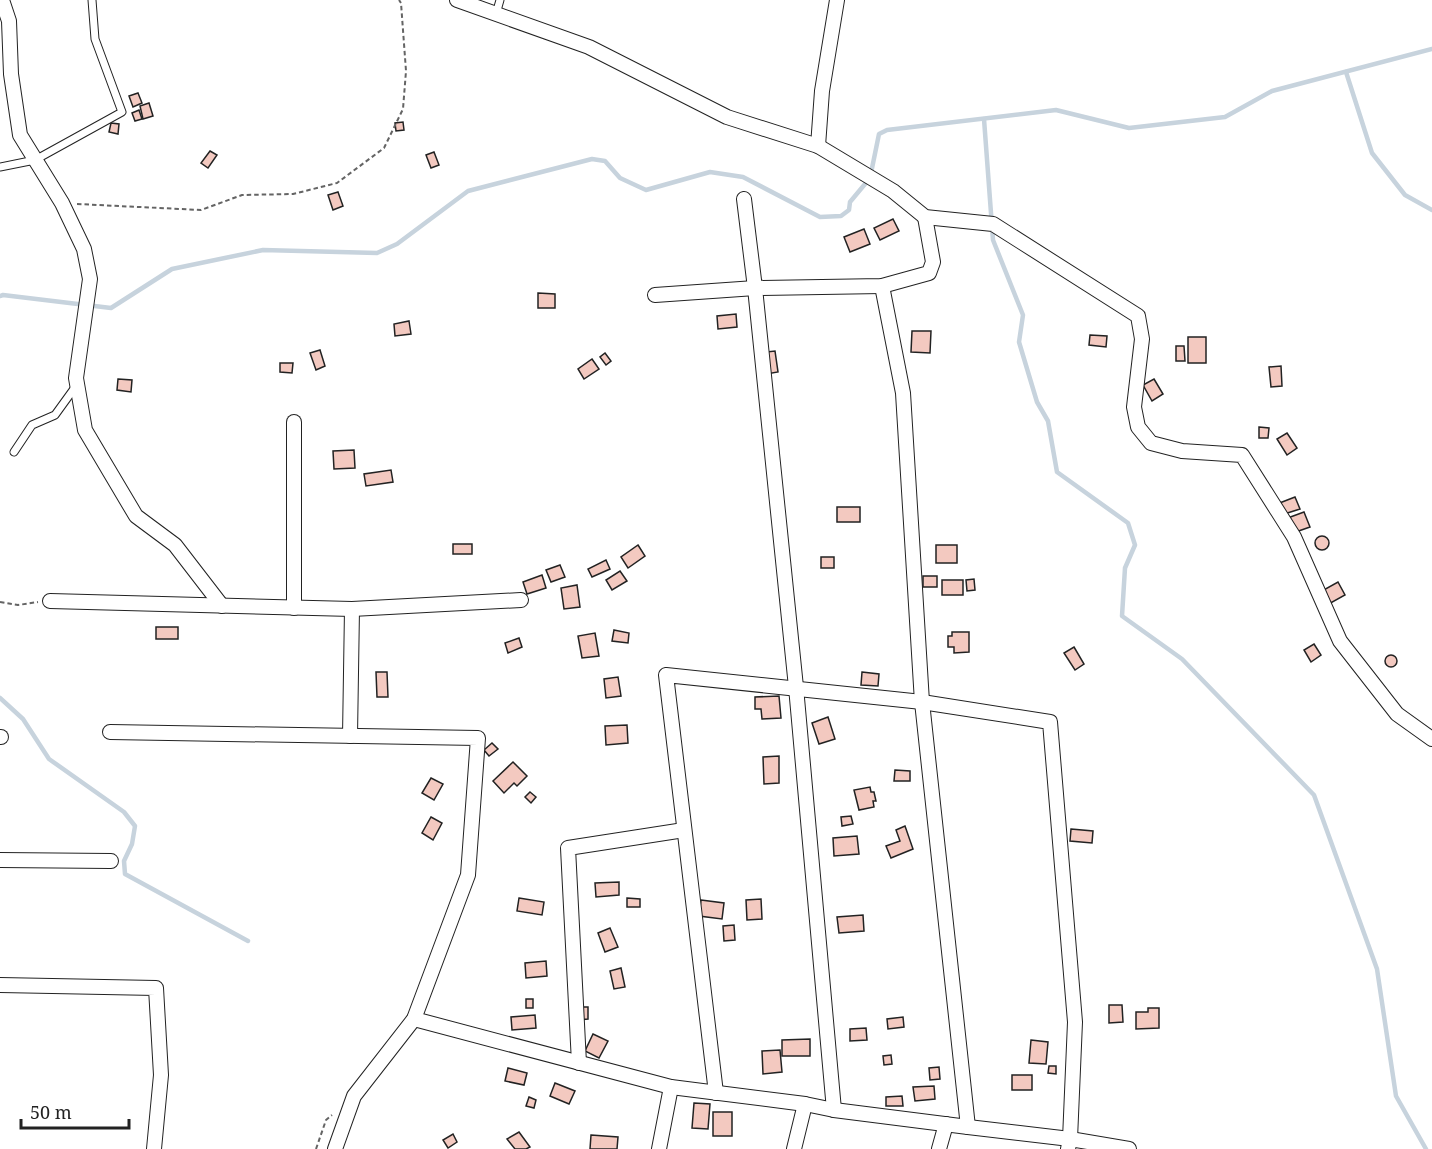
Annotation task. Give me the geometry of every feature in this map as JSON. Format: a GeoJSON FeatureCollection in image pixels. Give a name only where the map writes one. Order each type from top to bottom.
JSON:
{"type":"FeatureCollection","features":[{"type":"Feature","properties":{"kind":"street"},"geometry":{"type":"LineString","coordinates":[[2,0],[9,21],[11,74],[20,135],[62,203],[84,249],[90,279],[75,378],[85,430],[136,516],[176,545],[222,606]]}},
{"type":"Feature","properties":{"kind":"street"},"geometry":{"type":"LineString","coordinates":[[457,0],[589,47],[727,117],[818,146],[893,192],[926,218],[993,224],[1138,316],[1142,339],[1134,407],[1138,427],[1151,442],[1182,451],[1242,455],[1294,537],[1340,641],[1397,714],[1432,740]]}},
{"type":"Feature","properties":{"kind":"street"},"geometry":{"type":"LineString","coordinates":[[818,146],[822,91],[837,0]]}},
{"type":"Feature","properties":{"kind":"street"},"geometry":{"type":"LineString","coordinates":[[744,199],[796,687],[834,1110]]}},
{"type":"Feature","properties":{"kind":"street"},"geometry":{"type":"LineString","coordinates":[[655,295],[755,288],[882,286],[929,273],[933,262],[926,218]]}},
{"type":"Feature","properties":{"kind":"street"},"geometry":{"type":"LineString","coordinates":[[882,286],[903,393],[922,702],[968,1127]]}},
{"type":"Feature","properties":{"kind":"street"},"geometry":{"type":"LineString","coordinates":[[294,422],[294,608]]}},
{"type":"Feature","properties":{"kind":"street"},"geometry":{"type":"LineString","coordinates":[[50,601],[352,609],[521,600]]}},
{"type":"Feature","properties":{"kind":"street"},"geometry":{"type":"LineString","coordinates":[[350,736],[352,609]]}},
{"type":"Feature","properties":{"kind":"street"},"geometry":{"type":"LineString","coordinates":[[716,1093],[666,675],[922,702],[1050,722],[1075,1022],[1069,1144]]}},
{"type":"Feature","properties":{"kind":"street"},"geometry":{"type":"LineString","coordinates":[[110,732],[478,738],[468,875],[414,1019],[354,1096],[335,1149]]}},
{"type":"Feature","properties":{"kind":"street"},"geometry":{"type":"LineString","coordinates":[[579,1063],[567,848],[684,830]]}},
{"type":"Feature","properties":{"kind":"street"},"geometry":{"type":"LineString","coordinates":[[0,860],[111,861]]}},
{"type":"Feature","properties":{"kind":"street"},"geometry":{"type":"LineString","coordinates":[[0,985],[156,988],[161,1075],[154,1149]]}},
{"type":"Feature","properties":{"kind":"street"},"geometry":{"type":"LineString","coordinates":[[414,1019],[671,1087],[968,1127],[1069,1144],[1128,1149]]}},
{"type":"Feature","properties":{"kind":"street"},"geometry":{"type":"LineString","coordinates":[[658,1149],[671,1087]]}},
{"type":"Feature","properties":{"kind":"street"},"geometry":{"type":"LineString","coordinates":[[794,1149],[805,1104]]}},
{"type":"Feature","properties":{"kind":"street"},"geometry":{"type":"LineString","coordinates":[[939,1149],[946,1124]]}},
{"type":"Feature","properties":{"kind":"lane"},"geometry":{"type":"LineString","coordinates":[[0,167],[35,160],[122,112],[95,39],[92,0]]}},
{"type":"Feature","properties":{"kind":"lane"},"geometry":{"type":"LineString","coordinates":[[496,14],[500,0]]}},
{"type":"Feature","properties":{"kind":"lane"},"geometry":{"type":"LineString","coordinates":[[14,452],[32,425],[55,415],[77,385]]}},
{"type":"Feature","properties":{"kind":"path"},"geometry":{"type":"LineString","coordinates":[[62,203],[201,210],[242,195],[293,194],[337,183],[384,148],[403,109],[406,71],[399,0]]}},
{"type":"Feature","properties":{"kind":"path"},"geometry":{"type":"LineString","coordinates":[[0,602],[18,605],[50,601]]}},
{"type":"Feature","properties":{"kind":"building"},"geometry":{"type":"Polygon","coordinates":[[[138,93],[142,103],[133,107],[129,96],[138,93]]]}},
{"type":"Feature","properties":{"kind":"building"},"geometry":{"type":"Polygon","coordinates":[[[149,103],[153,116],[143,119],[140,106],[149,103]]]}},
{"type":"Feature","properties":{"kind":"building"},"geometry":{"type":"Polygon","coordinates":[[[139,110],[142,119],[135,121],[132,113],[139,110]]]}},
{"type":"Feature","properties":{"kind":"building"},"geometry":{"type":"Polygon","coordinates":[[[403,122],[404,130],[396,131],[395,123],[403,122]]]}},
{"type":"Feature","properties":{"kind":"building"},"geometry":{"type":"Polygon","coordinates":[[[111,123],[119,124],[118,134],[109,132],[111,123]]]}},
{"type":"Feature","properties":{"kind":"building"},"geometry":{"type":"Polygon","coordinates":[[[210,151],[217,155],[208,168],[201,163],[210,151]]]}},
{"type":"Feature","properties":{"kind":"building"},"geometry":{"type":"Polygon","coordinates":[[[434,152],[439,165],[431,168],[426,155],[434,152]]]}},
{"type":"Feature","properties":{"kind":"building"},"geometry":{"type":"Polygon","coordinates":[[[338,192],[343,206],[333,210],[328,195],[338,192]]]}},
{"type":"Feature","properties":{"kind":"building"},"geometry":{"type":"Polygon","coordinates":[[[893,219],[899,231],[880,240],[874,228],[893,219]]]}},
{"type":"Feature","properties":{"kind":"building"},"geometry":{"type":"Polygon","coordinates":[[[864,229],[870,244],[850,252],[844,237],[864,229]]]}},
{"type":"Feature","properties":{"kind":"building"},"geometry":{"type":"Polygon","coordinates":[[[538,293],[555,294],[555,308],[538,308],[538,293]]]}},
{"type":"Feature","properties":{"kind":"building"},"geometry":{"type":"Polygon","coordinates":[[[736,314],[737,327],[718,329],[717,316],[736,314]]]}},
{"type":"Feature","properties":{"kind":"building"},"geometry":{"type":"Polygon","coordinates":[[[409,321],[411,334],[395,336],[394,324],[409,321]]]}},
{"type":"Feature","properties":{"kind":"building"},"geometry":{"type":"Polygon","coordinates":[[[912,331],[931,331],[930,353],[911,352],[912,331]]]}},
{"type":"Feature","properties":{"kind":"building"},"geometry":{"type":"Polygon","coordinates":[[[1090,335],[1107,336],[1106,347],[1089,345],[1090,335]]]}},
{"type":"Feature","properties":{"kind":"building"},"geometry":{"type":"Polygon","coordinates":[[[1188,337],[1206,337],[1206,363],[1188,363],[1188,337]]]}},
{"type":"Feature","properties":{"kind":"building"},"geometry":{"type":"Polygon","coordinates":[[[1176,346],[1184,346],[1185,361],[1176,361],[1176,346]]]}},
{"type":"Feature","properties":{"kind":"building"},"geometry":{"type":"Polygon","coordinates":[[[320,350],[325,366],[316,370],[310,353],[320,350]]]}},
{"type":"Feature","properties":{"kind":"building"},"geometry":{"type":"Polygon","coordinates":[[[775,351],[778,372],[761,375],[758,353],[775,351]]]}},
{"type":"Feature","properties":{"kind":"building"},"geometry":{"type":"Polygon","coordinates":[[[605,353],[611,361],[606,365],[600,357],[605,353]]]}},
{"type":"Feature","properties":{"kind":"building"},"geometry":{"type":"Polygon","coordinates":[[[592,359],[599,369],[584,379],[578,369],[592,359]]]}},
{"type":"Feature","properties":{"kind":"building"},"geometry":{"type":"Polygon","coordinates":[[[280,363],[293,363],[292,373],[280,372],[280,363]]]}},
{"type":"Feature","properties":{"kind":"building"},"geometry":{"type":"Polygon","coordinates":[[[1281,366],[1282,386],[1271,387],[1269,367],[1281,366]]]}},
{"type":"Feature","properties":{"kind":"building"},"geometry":{"type":"Polygon","coordinates":[[[118,379],[132,380],[131,392],[117,390],[118,379]]]}},
{"type":"Feature","properties":{"kind":"building"},"geometry":{"type":"Polygon","coordinates":[[[1154,379],[1163,394],[1152,401],[1143,385],[1154,379]]]}},
{"type":"Feature","properties":{"kind":"building"},"geometry":{"type":"Polygon","coordinates":[[[1259,427],[1269,428],[1268,438],[1259,438],[1259,427]]]}},
{"type":"Feature","properties":{"kind":"building"},"geometry":{"type":"Polygon","coordinates":[[[1287,433],[1297,448],[1287,455],[1277,439],[1287,433]]]}},
{"type":"Feature","properties":{"kind":"building"},"geometry":{"type":"Polygon","coordinates":[[[354,450],[355,468],[334,469],[333,451],[354,450]]]}},
{"type":"Feature","properties":{"kind":"building"},"geometry":{"type":"Polygon","coordinates":[[[391,470],[393,482],[366,486],[364,474],[391,470]]]}},
{"type":"Feature","properties":{"kind":"building"},"geometry":{"type":"Polygon","coordinates":[[[1295,497],[1300,509],[1281,515],[1277,504],[1295,497]]]}},
{"type":"Feature","properties":{"kind":"building"},"geometry":{"type":"Polygon","coordinates":[[[837,507],[860,507],[860,522],[837,522],[837,507]]]}},
{"type":"Feature","properties":{"kind":"building"},"geometry":{"type":"Polygon","coordinates":[[[1304,512],[1310,527],[1290,534],[1285,519],[1304,512]]]}},
{"type":"Feature","properties":{"kind":"building"},"geometry":{"type":"Polygon","coordinates":[[[1319,536],[1325,536],[1329,543],[1325,550],[1319,550],[1315,546],[1315,540],[1319,536]]]}},
{"type":"Feature","properties":{"kind":"building"},"geometry":{"type":"Polygon","coordinates":[[[453,544],[472,544],[472,554],[453,554],[453,544]]]}},
{"type":"Feature","properties":{"kind":"building"},"geometry":{"type":"Polygon","coordinates":[[[638,545],[645,556],[628,568],[621,557],[638,545]]]}},
{"type":"Feature","properties":{"kind":"building"},"geometry":{"type":"Polygon","coordinates":[[[936,545],[957,545],[957,563],[936,563],[936,545]]]}},
{"type":"Feature","properties":{"kind":"building"},"geometry":{"type":"Polygon","coordinates":[[[821,557],[834,557],[834,568],[821,568],[821,557]]]}},
{"type":"Feature","properties":{"kind":"building"},"geometry":{"type":"Polygon","coordinates":[[[606,560],[610,569],[592,577],[588,569],[606,560]]]}},
{"type":"Feature","properties":{"kind":"building"},"geometry":{"type":"Polygon","coordinates":[[[560,565],[565,577],[551,582],[546,570],[560,565]]]}},
{"type":"Feature","properties":{"kind":"building"},"geometry":{"type":"Polygon","coordinates":[[[620,571],[627,581],[612,590],[606,580],[620,571]]]}},
{"type":"Feature","properties":{"kind":"building"},"geometry":{"type":"Polygon","coordinates":[[[542,575],[546,588],[527,594],[523,582],[542,575]]]}},
{"type":"Feature","properties":{"kind":"building"},"geometry":{"type":"Polygon","coordinates":[[[923,576],[937,576],[937,587],[923,587],[923,576]]]}},
{"type":"Feature","properties":{"kind":"building"},"geometry":{"type":"Polygon","coordinates":[[[974,579],[975,590],[967,591],[966,580],[974,579]]]}},
{"type":"Feature","properties":{"kind":"building"},"geometry":{"type":"Polygon","coordinates":[[[942,580],[963,580],[963,595],[942,595],[942,580]]]}},
{"type":"Feature","properties":{"kind":"building"},"geometry":{"type":"Polygon","coordinates":[[[1338,582],[1345,595],[1327,605],[1320,592],[1338,582]]]}},
{"type":"Feature","properties":{"kind":"building"},"geometry":{"type":"Polygon","coordinates":[[[577,585],[580,607],[564,609],[561,588],[577,585]]]}},
{"type":"Feature","properties":{"kind":"building"},"geometry":{"type":"Polygon","coordinates":[[[156,627],[178,627],[178,639],[156,639],[156,627]]]}},
{"type":"Feature","properties":{"kind":"building"},"geometry":{"type":"Polygon","coordinates":[[[614,630],[629,633],[628,643],[612,641],[614,630]]]}},
{"type":"Feature","properties":{"kind":"building"},"geometry":{"type":"Polygon","coordinates":[[[952,632],[969,632],[969,652],[954,653],[954,647],[948,647],[948,636],[952,636],[952,632]]]}},
{"type":"Feature","properties":{"kind":"building"},"geometry":{"type":"Polygon","coordinates":[[[595,633],[599,656],[582,658],[578,636],[595,633]]]}},
{"type":"Feature","properties":{"kind":"building"},"geometry":{"type":"Polygon","coordinates":[[[519,638],[522,647],[508,653],[505,643],[519,638]]]}},
{"type":"Feature","properties":{"kind":"building"},"geometry":{"type":"Polygon","coordinates":[[[1314,644],[1321,655],[1311,662],[1304,650],[1314,644]]]}},
{"type":"Feature","properties":{"kind":"building"},"geometry":{"type":"Polygon","coordinates":[[[1074,647],[1084,664],[1075,670],[1064,653],[1074,647]]]}},
{"type":"Feature","properties":{"kind":"building"},"geometry":{"type":"Polygon","coordinates":[[[1393,655],[1397,661],[1393,667],[1389,667],[1385,659],[1393,655]]]}},
{"type":"Feature","properties":{"kind":"building"},"geometry":{"type":"Polygon","coordinates":[[[376,672],[387,672],[388,697],[377,697],[376,672]]]}},
{"type":"Feature","properties":{"kind":"building"},"geometry":{"type":"Polygon","coordinates":[[[862,672],[879,674],[878,686],[861,685],[862,672]]]}},
{"type":"Feature","properties":{"kind":"building"},"geometry":{"type":"Polygon","coordinates":[[[618,677],[621,696],[606,698],[604,679],[618,677]]]}},
{"type":"Feature","properties":{"kind":"building"},"geometry":{"type":"Polygon","coordinates":[[[779,696],[781,718],[762,719],[761,709],[755,709],[755,697],[779,696]]]}},
{"type":"Feature","properties":{"kind":"building"},"geometry":{"type":"Polygon","coordinates":[[[828,717],[835,739],[819,744],[812,723],[828,717]]]}},
{"type":"Feature","properties":{"kind":"building"},"geometry":{"type":"Polygon","coordinates":[[[627,725],[628,743],[606,745],[605,726],[627,725]]]}},
{"type":"Feature","properties":{"kind":"building"},"geometry":{"type":"Polygon","coordinates":[[[492,743],[498,749],[489,756],[484,750],[492,743]]]}},
{"type":"Feature","properties":{"kind":"building"},"geometry":{"type":"Polygon","coordinates":[[[779,756],[779,783],[764,784],[763,757],[779,756]]]}},
{"type":"Feature","properties":{"kind":"building"},"geometry":{"type":"Polygon","coordinates":[[[513,762],[527,776],[517,786],[514,783],[504,793],[493,781],[513,762]]]}},
{"type":"Feature","properties":{"kind":"building"},"geometry":{"type":"Polygon","coordinates":[[[895,770],[910,771],[910,781],[894,781],[895,770]]]}},
{"type":"Feature","properties":{"kind":"building"},"geometry":{"type":"Polygon","coordinates":[[[431,778],[443,784],[434,800],[422,793],[431,778]]]}},
{"type":"Feature","properties":{"kind":"building"},"geometry":{"type":"Polygon","coordinates":[[[870,787],[876,801],[873,801],[874,807],[859,810],[854,790],[870,787]]]}},
{"type":"Feature","properties":{"kind":"building"},"geometry":{"type":"Polygon","coordinates":[[[530,792],[536,797],[531,803],[525,797],[530,792]]]}},
{"type":"Feature","properties":{"kind":"building"},"geometry":{"type":"Polygon","coordinates":[[[851,816],[853,824],[842,826],[841,817],[851,816]]]}},
{"type":"Feature","properties":{"kind":"building"},"geometry":{"type":"Polygon","coordinates":[[[431,817],[442,823],[433,840],[422,833],[431,817]]]}},
{"type":"Feature","properties":{"kind":"building"},"geometry":{"type":"Polygon","coordinates":[[[905,826],[913,849],[891,858],[886,846],[900,841],[896,830],[905,826]]]}},
{"type":"Feature","properties":{"kind":"building"},"geometry":{"type":"Polygon","coordinates":[[[1071,829],[1093,831],[1092,843],[1070,841],[1071,829]]]}},
{"type":"Feature","properties":{"kind":"building"},"geometry":{"type":"Polygon","coordinates":[[[857,836],[859,854],[834,856],[833,838],[857,836]]]}},
{"type":"Feature","properties":{"kind":"building"},"geometry":{"type":"Polygon","coordinates":[[[619,882],[619,895],[596,897],[595,883],[619,882]]]}},
{"type":"Feature","properties":{"kind":"building"},"geometry":{"type":"Polygon","coordinates":[[[519,898],[544,902],[542,915],[517,911],[519,898]]]}},
{"type":"Feature","properties":{"kind":"building"},"geometry":{"type":"Polygon","coordinates":[[[627,898],[640,899],[640,907],[627,907],[627,898]]]}},
{"type":"Feature","properties":{"kind":"building"},"geometry":{"type":"Polygon","coordinates":[[[761,899],[762,919],[747,920],[746,900],[761,899]]]}},
{"type":"Feature","properties":{"kind":"building"},"geometry":{"type":"Polygon","coordinates":[[[701,900],[724,903],[722,919],[699,916],[701,900]]]}},
{"type":"Feature","properties":{"kind":"building"},"geometry":{"type":"Polygon","coordinates":[[[863,915],[864,931],[839,933],[837,917],[863,915]]]}},
{"type":"Feature","properties":{"kind":"building"},"geometry":{"type":"Polygon","coordinates":[[[734,925],[735,940],[724,941],[723,926],[734,925]]]}},
{"type":"Feature","properties":{"kind":"building"},"geometry":{"type":"Polygon","coordinates":[[[610,928],[618,947],[605,952],[598,933],[610,928]]]}},
{"type":"Feature","properties":{"kind":"building"},"geometry":{"type":"Polygon","coordinates":[[[546,961],[547,976],[526,978],[525,963],[546,961]]]}},
{"type":"Feature","properties":{"kind":"building"},"geometry":{"type":"Polygon","coordinates":[[[621,968],[625,987],[614,989],[610,971],[621,968]]]}},
{"type":"Feature","properties":{"kind":"building"},"geometry":{"type":"Polygon","coordinates":[[[526,999],[533,999],[533,1008],[526,1008],[526,999]]]}},
{"type":"Feature","properties":{"kind":"building"},"geometry":{"type":"Polygon","coordinates":[[[1109,1005],[1122,1005],[1123,1022],[1109,1023],[1109,1005]]]}},
{"type":"Feature","properties":{"kind":"building"},"geometry":{"type":"Polygon","coordinates":[[[578,1007],[588,1007],[588,1019],[578,1020],[578,1007]]]}},
{"type":"Feature","properties":{"kind":"building"},"geometry":{"type":"Polygon","coordinates":[[[1148,1008],[1159,1008],[1159,1028],[1136,1029],[1136,1012],[1148,1012],[1148,1008]]]}},
{"type":"Feature","properties":{"kind":"building"},"geometry":{"type":"Polygon","coordinates":[[[535,1015],[536,1028],[512,1030],[511,1017],[535,1015]]]}},
{"type":"Feature","properties":{"kind":"building"},"geometry":{"type":"Polygon","coordinates":[[[903,1017],[904,1027],[888,1029],[887,1019],[903,1017]]]}},
{"type":"Feature","properties":{"kind":"building"},"geometry":{"type":"Polygon","coordinates":[[[866,1028],[867,1040],[850,1041],[850,1029],[866,1028]]]}},
{"type":"Feature","properties":{"kind":"building"},"geometry":{"type":"Polygon","coordinates":[[[593,1034],[608,1041],[599,1058],[585,1051],[593,1034]]]}},
{"type":"Feature","properties":{"kind":"building"},"geometry":{"type":"Polygon","coordinates":[[[810,1039],[810,1056],[782,1056],[782,1040],[810,1039]]]}},
{"type":"Feature","properties":{"kind":"building"},"geometry":{"type":"Polygon","coordinates":[[[1031,1040],[1048,1042],[1046,1064],[1029,1063],[1031,1040]]]}},
{"type":"Feature","properties":{"kind":"building"},"geometry":{"type":"Polygon","coordinates":[[[780,1050],[782,1072],[763,1074],[762,1051],[780,1050]]]}},
{"type":"Feature","properties":{"kind":"building"},"geometry":{"type":"Polygon","coordinates":[[[891,1055],[892,1064],[884,1065],[883,1056],[891,1055]]]}},
{"type":"Feature","properties":{"kind":"building"},"geometry":{"type":"Polygon","coordinates":[[[1049,1066],[1056,1066],[1056,1074],[1048,1073],[1049,1066]]]}},
{"type":"Feature","properties":{"kind":"building"},"geometry":{"type":"Polygon","coordinates":[[[939,1067],[940,1079],[930,1080],[929,1068],[939,1067]]]}},
{"type":"Feature","properties":{"kind":"building"},"geometry":{"type":"Polygon","coordinates":[[[508,1068],[527,1073],[524,1085],[505,1081],[508,1068]]]}},
{"type":"Feature","properties":{"kind":"building"},"geometry":{"type":"Polygon","coordinates":[[[1012,1075],[1032,1075],[1032,1090],[1012,1090],[1012,1075]]]}},
{"type":"Feature","properties":{"kind":"building"},"geometry":{"type":"Polygon","coordinates":[[[555,1083],[575,1091],[569,1104],[550,1096],[555,1083]]]}},
{"type":"Feature","properties":{"kind":"building"},"geometry":{"type":"Polygon","coordinates":[[[934,1086],[935,1099],[915,1101],[913,1087],[934,1086]]]}},
{"type":"Feature","properties":{"kind":"building"},"geometry":{"type":"Polygon","coordinates":[[[902,1096],[903,1106],[886,1106],[886,1097],[902,1096]]]}},
{"type":"Feature","properties":{"kind":"building"},"geometry":{"type":"Polygon","coordinates":[[[529,1097],[536,1100],[534,1108],[526,1106],[529,1097]]]}},
{"type":"Feature","properties":{"kind":"building"},"geometry":{"type":"Polygon","coordinates":[[[694,1103],[710,1104],[708,1129],[692,1128],[694,1103]]]}},
{"type":"Feature","properties":{"kind":"building"},"geometry":{"type":"Polygon","coordinates":[[[713,1112],[732,1112],[732,1136],[713,1136],[713,1112]]]}},
{"type":"Feature","properties":{"kind":"building"},"geometry":{"type":"Polygon","coordinates":[[[519,1132],[530,1147],[515,1149],[507,1139],[519,1132]]]}},
{"type":"Feature","properties":{"kind":"building"},"geometry":{"type":"Polygon","coordinates":[[[453,1134],[457,1142],[448,1148],[443,1140],[453,1134]]]}},
{"type":"Feature","properties":{"kind":"building"},"geometry":{"type":"Polygon","coordinates":[[[591,1135],[618,1137],[617,1149],[590,1149],[591,1135]]]}},
{"type":"Feature","properties":{"kind":"waterway"},"geometry":{"type":"LineString","coordinates":[[0,296],[111,308],[172,269],[263,250],[377,253],[397,244],[468,191],[592,159],[605,161],[620,178],[646,190],[710,172],[743,177],[820,217],[841,216],[849,210],[850,202],[870,178],[879,134],[887,130],[1056,110],[1129,128],[1225,117],[1272,91],[1432,49]]}},
{"type":"Feature","properties":{"kind":"waterway"},"geometry":{"type":"LineString","coordinates":[[1346,72],[1372,153],[1405,195],[1432,210]]}},
{"type":"Feature","properties":{"kind":"waterway"},"geometry":{"type":"LineString","coordinates":[[984,119],[993,240],[1023,315],[1019,342],[1037,402],[1048,421],[1057,472],[1128,523],[1135,545],[1125,568],[1122,616],[1182,659],[1314,795],[1377,969],[1396,1096],[1426,1149]]}},
{"type":"Feature","properties":{"kind":"waterway"},"geometry":{"type":"LineString","coordinates":[[0,698],[23,719],[49,759],[124,812],[135,826],[132,844],[124,861],[125,874],[248,941]]}}]}
